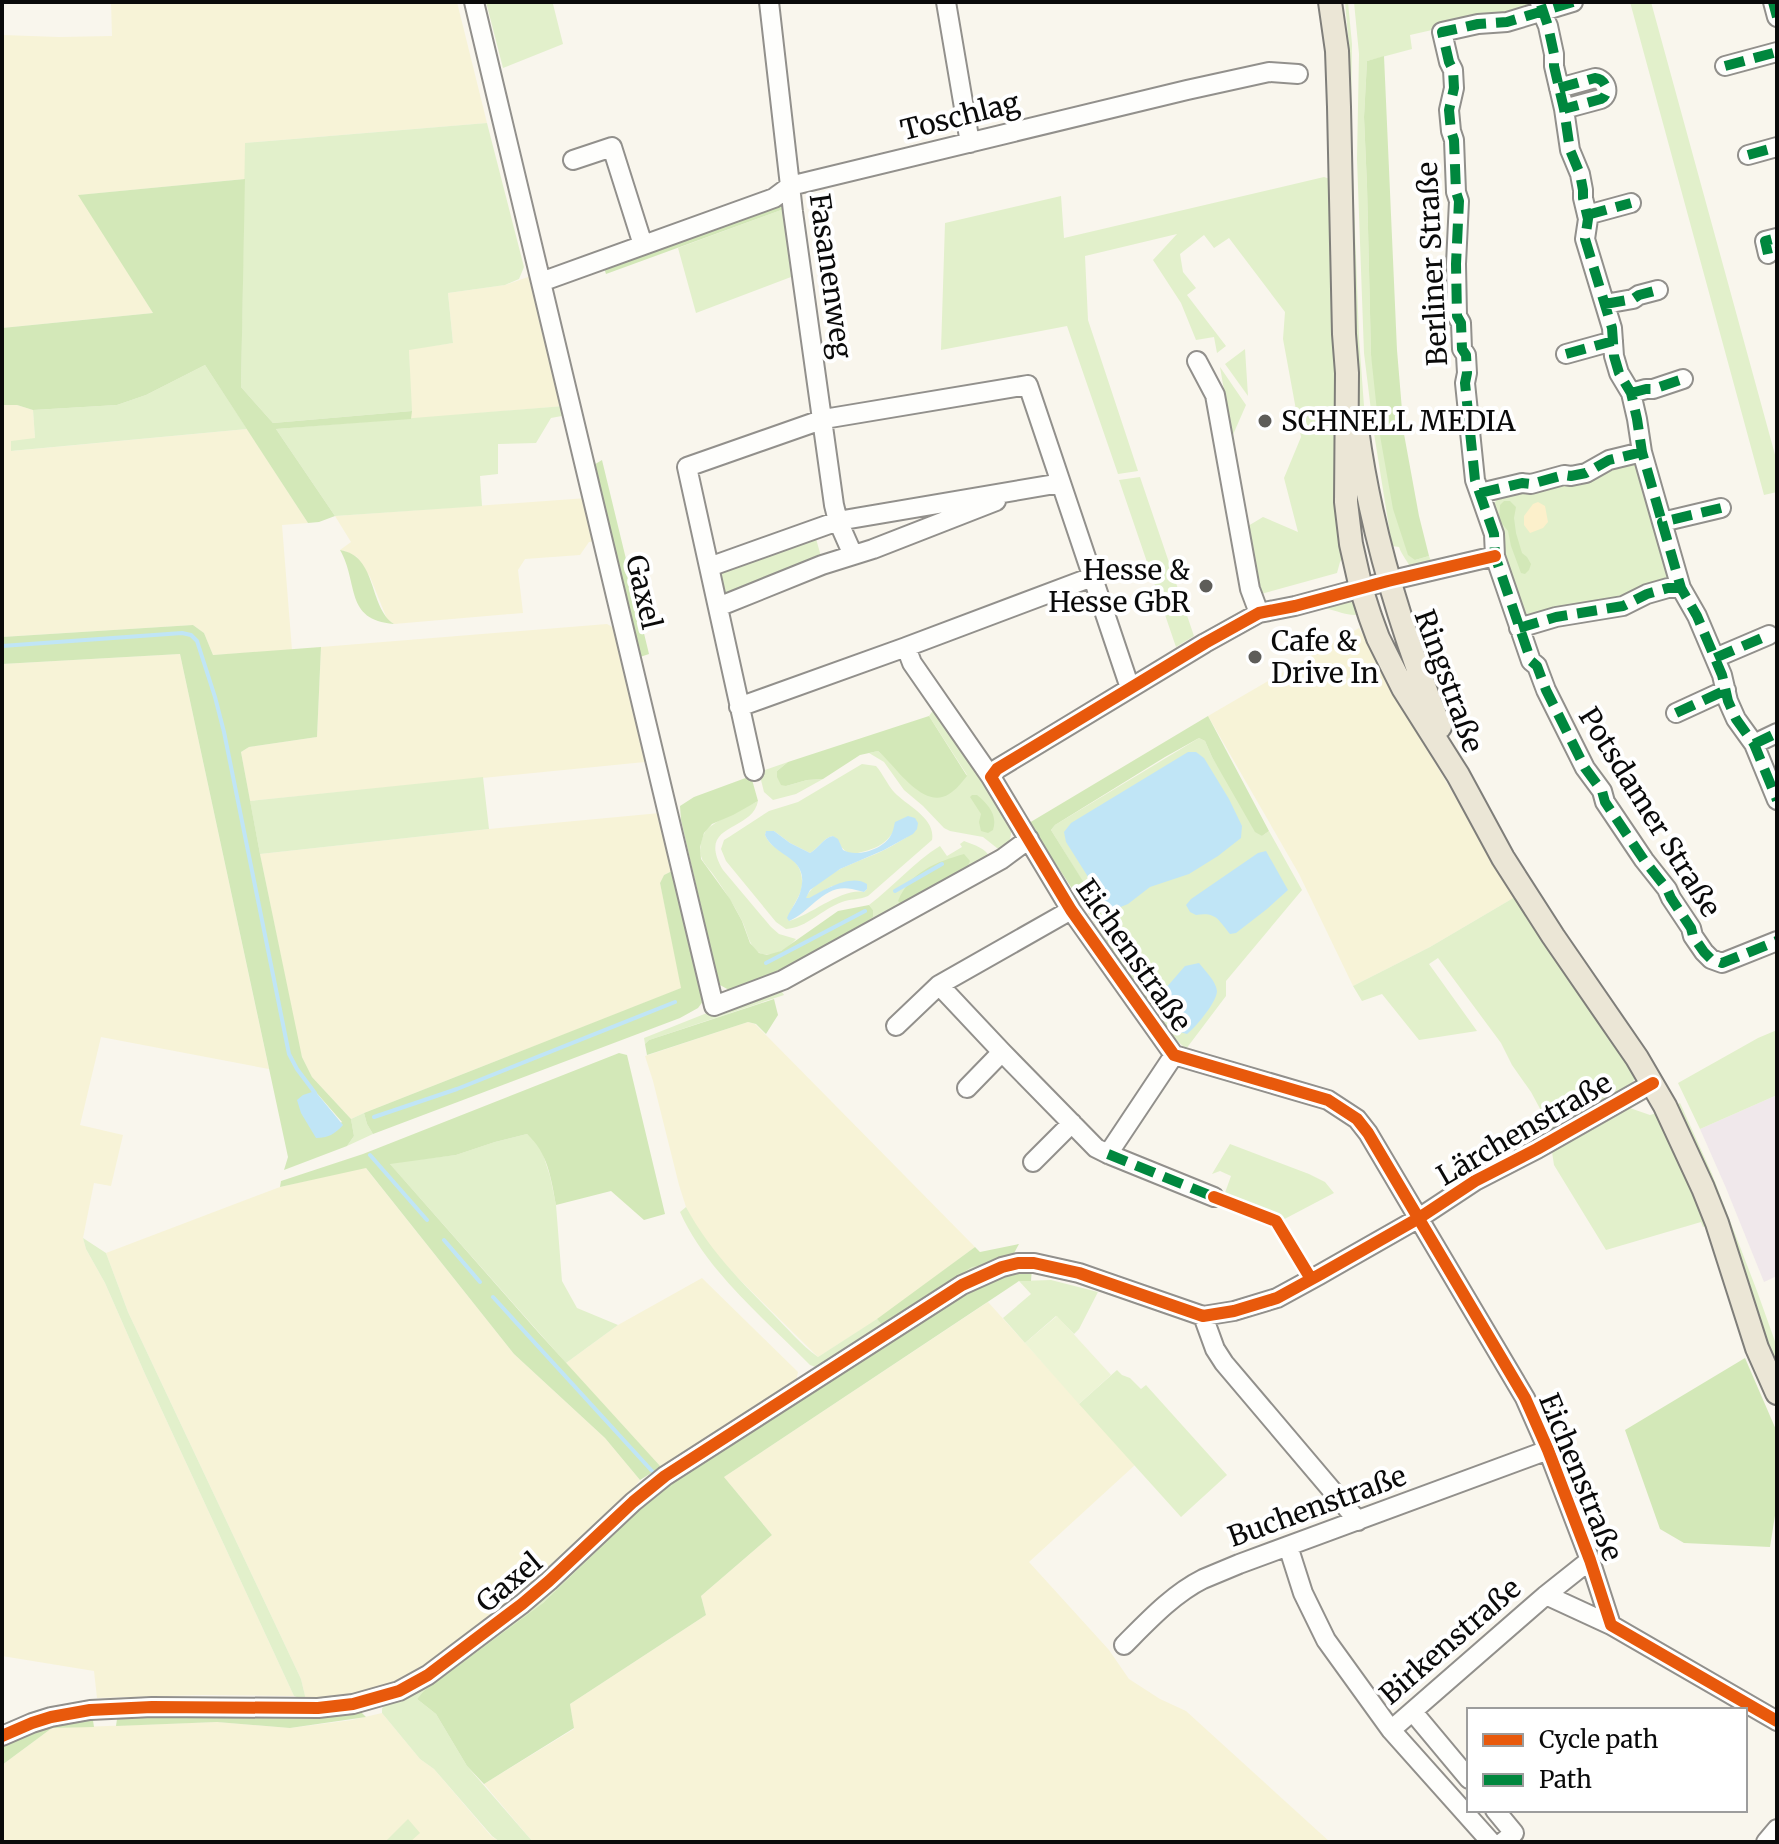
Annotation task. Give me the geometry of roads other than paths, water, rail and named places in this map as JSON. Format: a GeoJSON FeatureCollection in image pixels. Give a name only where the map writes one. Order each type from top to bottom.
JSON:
{"type":"FeatureCollection","features":[{"type":"Feature","properties":{"kind":"main road","name":"Ringstraße"},"geometry":{"type":"LineString","coordinates":[[1330,2],[1337,51],[1347,373],[1346,502],[1361,588],[1378,638],[1403,688],[1458,775],[1511,871],[1630,1046],[1679,1133],[1717,1223],[1757,1348],[1777,1393]]}},
{"type":"Feature","properties":{"kind":"main road","name":"Ringstraße"},"geometry":{"type":"LineString","coordinates":[[1347,373],[1380,553],[1413,661],[1458,775]]}},
{"type":"Feature","properties":{"kind":"street","name":"Gaxel"},"geometry":{"type":"LineString","coordinates":[[474,2],[714,1006],[783,980],[1002,859],[1029,839]]}},
{"type":"Feature","properties":{"kind":"street","name":"Fasanenweg"},"geometry":{"type":"LineString","coordinates":[[769,2],[790,186],[838,521],[853,555]]}},
{"type":"Feature","properties":{"kind":"street"},"geometry":{"type":"LineString","coordinates":[[946,2],[970,143]]}},
{"type":"Feature","properties":{"kind":"street"},"geometry":{"type":"LineString","coordinates":[[1573,2],[1541,7],[1548,26],[1570,150],[1580,174],[1588,219],[1585,239],[1612,328],[1614,356],[1619,373],[1631,393],[1642,452],[1681,588],[1715,658],[1736,719],[1754,744],[1777,800]]}},
{"type":"Feature","properties":{"kind":"street"},"geometry":{"type":"LineString","coordinates":[[1773,2],[1777,17]]}},
{"type":"Feature","properties":{"kind":"street","name":"Berliner Straße"},"geometry":{"type":"LineString","coordinates":[[1495,556],[1494,534],[1473,472],[1468,430],[1466,355],[1462,349],[1461,323],[1457,316],[1459,201],[1449,110],[1454,88],[1453,70],[1442,32],[1478,24],[1507,22],[1541,7]]}},
{"type":"Feature","properties":{"kind":"street"},"geometry":{"type":"LineString","coordinates":[[1725,66],[1777,52]]}},
{"type":"Feature","properties":{"kind":"street","name":"Toschlag"},"geometry":{"type":"LineString","coordinates":[[541,282],[774,198],[790,186],[1187,90],[1269,72],[1298,74]]}},
{"type":"Feature","properties":{"kind":"street"},"geometry":{"type":"LineString","coordinates":[[1559,88],[1595,78],[1604,82],[1607,93],[1601,99],[1564,109]]}},
{"type":"Feature","properties":{"kind":"street"},"geometry":{"type":"LineString","coordinates":[[573,160],[612,147],[643,245]]}},
{"type":"Feature","properties":{"kind":"street"},"geometry":{"type":"LineString","coordinates":[[1748,155],[1777,147]]}},
{"type":"Feature","properties":{"kind":"street"},"geometry":{"type":"LineString","coordinates":[[1587,215],[1631,203]]}},
{"type":"Feature","properties":{"kind":"street"},"geometry":{"type":"LineString","coordinates":[[1605,304],[1658,290]]}},
{"type":"Feature","properties":{"kind":"street"},"geometry":{"type":"LineString","coordinates":[[1566,354],[1613,341]]}},
{"type":"Feature","properties":{"kind":"street"},"geometry":{"type":"LineString","coordinates":[[1197,361],[1215,395],[1250,589],[1259,613]]}},
{"type":"Feature","properties":{"kind":"street"},"geometry":{"type":"LineString","coordinates":[[1631,393],[1683,379]]}},
{"type":"Feature","properties":{"kind":"street"},"geometry":{"type":"LineString","coordinates":[[754,771],[687,467],[824,419],[1028,385],[1130,688]]}},
{"type":"Feature","properties":{"kind":"street"},"geometry":{"type":"LineString","coordinates":[[1480,493],[1586,473],[1609,460],[1642,452]]}},
{"type":"Feature","properties":{"kind":"street"},"geometry":{"type":"LineString","coordinates":[[709,567],[838,521],[1061,483]]}},
{"type":"Feature","properties":{"kind":"street"},"geometry":{"type":"LineString","coordinates":[[718,607],[1029,488]]}},
{"type":"Feature","properties":{"kind":"street"},"geometry":{"type":"LineString","coordinates":[[1662,522],[1721,508]]}},
{"type":"Feature","properties":{"kind":"street"},"geometry":{"type":"LineString","coordinates":[[991,777],[997,769],[1259,613],[1495,556]]}},
{"type":"Feature","properties":{"kind":"street","name":"Potsdamer Straße"},"geometry":{"type":"LineString","coordinates":[[1495,556],[1531,661],[1537,666],[1558,718],[1585,768],[1602,791],[1605,802],[1667,889],[1704,952],[1722,963],[1777,941]]}},
{"type":"Feature","properties":{"kind":"street"},"geometry":{"type":"LineString","coordinates":[[739,707],[1092,577]]}},
{"type":"Feature","properties":{"kind":"street"},"geometry":{"type":"LineString","coordinates":[[1519,628],[1556,617],[1623,606],[1647,594],[1681,588]]}},
{"type":"Feature","properties":{"kind":"street"},"geometry":{"type":"LineString","coordinates":[[1715,658],[1769,635]]}},
{"type":"Feature","properties":{"kind":"street","name":"Eichenstraße"},"geometry":{"type":"LineString","coordinates":[[906,647],[912,663],[991,777],[1071,910],[1174,1055],[1328,1100],[1357,1119],[1368,1133],[1525,1398],[1590,1560],[1611,1625]]}},
{"type":"Feature","properties":{"kind":"street"},"geometry":{"type":"LineString","coordinates":[[1676,713],[1726,690]]}},
{"type":"Feature","properties":{"kind":"street"},"geometry":{"type":"LineString","coordinates":[[1754,744],[1777,733]]}},
{"type":"Feature","properties":{"kind":"street"},"geometry":{"type":"LineString","coordinates":[[896,1026],[939,985],[1071,910]]}},
{"type":"Feature","properties":{"kind":"street"},"geometry":{"type":"LineString","coordinates":[[939,985],[1096,1148],[1214,1197]]}},
{"type":"Feature","properties":{"kind":"street"},"geometry":{"type":"LineString","coordinates":[[967,1088],[1002,1052]]}},
{"type":"Feature","properties":{"kind":"street"},"geometry":{"type":"LineString","coordinates":[[1108,1154],[1174,1055]]}},
{"type":"Feature","properties":{"kind":"street","name":"Lärchenstraße"},"geometry":{"type":"LineString","coordinates":[[1203,1316],[1234,1311],[1277,1298],[1419,1218],[1475,1181],[1653,1083]]}},
{"type":"Feature","properties":{"kind":"street"},"geometry":{"type":"LineString","coordinates":[[1033,1162],[1072,1123]]}},
{"type":"Feature","properties":{"kind":"street","name":"Gaxel"},"geometry":{"type":"LineString","coordinates":[[2,1736],[51,1717],[90,1710],[318,1708],[353,1704],[399,1691],[428,1675],[522,1604],[665,1476],[946,1294],[1002,1267],[1034,1263],[1079,1273],[1203,1316]]}},
{"type":"Feature","properties":{"kind":"street"},"geometry":{"type":"LineString","coordinates":[[1203,1316],[1215,1349],[1224,1363],[1358,1521]]}},
{"type":"Feature","properties":{"kind":"street","name":"Buchenstraße"},"geometry":{"type":"LineString","coordinates":[[1124,1645],[1170,1601],[1202,1580],[1548,1450]]}},
{"type":"Feature","properties":{"kind":"street"},"geometry":{"type":"LineString","coordinates":[[1288,1546],[1303,1593],[1326,1640],[1391,1730],[1491,1842]]}},
{"type":"Feature","properties":{"kind":"street","name":"Birkenstraße"},"geometry":{"type":"LineString","coordinates":[[1391,1730],[1590,1560]]}},
{"type":"Feature","properties":{"kind":"street","name":"Birkenstraße"},"geometry":{"type":"LineString","coordinates":[[1546,1595],[1611,1625]]}},
{"type":"Feature","properties":{"kind":"street"},"geometry":{"type":"LineString","coordinates":[[1611,1625],[1777,1721]]}},
{"type":"Feature","properties":{"kind":"street"},"geometry":{"type":"LineString","coordinates":[[1413,1712],[1467,1777]]}},
{"type":"Feature","properties":{"kind":"street"},"geometry":{"type":"LineString","coordinates":[[1497,1812],[1514,1833],[1503,1842]]}},
{"type":"Feature","properties":{"kind":"street"},"geometry":{"type":"LineString","coordinates":[[1766,1842],[1777,1829]]}},
{"type":"Feature","properties":{"kind":"water"},"geometry":{"type":"Polygon","coordinates":[[[1188,752],[1196,752],[1204,758],[1242,826],[1241,838],[1189,874],[1150,887],[1128,904],[1113,910],[1107,907],[1066,842],[1064,832],[1071,823],[1188,752]]]}},
{"type":"Feature","properties":{"kind":"water"},"geometry":{"type":"Polygon","coordinates":[[[908,816],[918,823],[913,834],[840,869],[810,890],[806,898],[853,880],[867,884],[864,892],[842,888],[833,890],[789,921],[787,918],[801,889],[800,870],[796,863],[770,843],[766,831],[774,831],[810,853],[833,836],[843,850],[855,853],[883,844],[892,834],[895,822],[908,816]]]}},
{"type":"Feature","properties":{"kind":"water"},"geometry":{"type":"Polygon","coordinates":[[[1266,851],[1288,890],[1267,909],[1236,933],[1230,934],[1213,916],[1190,912],[1186,905],[1191,899],[1258,853],[1266,851]]]}},
{"type":"Feature","properties":{"kind":"water"},"geometry":{"type":"Polygon","coordinates":[[[1199,963],[1217,991],[1210,1008],[1187,1034],[1180,1032],[1164,1012],[1161,997],[1185,966],[1199,963]]]}},
{"type":"Feature","properties":{"kind":"water"},"geometry":{"type":"Polygon","coordinates":[[[315,1091],[343,1125],[334,1133],[316,1138],[297,1100],[315,1091]]]}},
{"type":"Feature","properties":{"kind":"waterway"},"geometry":{"type":"LineString","coordinates":[[2,646],[182,633],[191,635],[197,641],[224,732],[289,1054],[315,1093]]}},
{"type":"Feature","properties":{"kind":"waterway"},"geometry":{"type":"LineString","coordinates":[[895,891],[942,864]]}},
{"type":"Feature","properties":{"kind":"waterway"},"geometry":{"type":"LineString","coordinates":[[766,963],[865,911]]}},
{"type":"Feature","properties":{"kind":"waterway"},"geometry":{"type":"LineString","coordinates":[[374,1117],[457,1089],[675,1002]]}},
{"type":"Feature","properties":{"kind":"waterway"},"geometry":{"type":"LineString","coordinates":[[370,1155],[427,1220]]}},
{"type":"Feature","properties":{"kind":"waterway"},"geometry":{"type":"LineString","coordinates":[[444,1240],[480,1282]]}},
{"type":"Feature","properties":{"kind":"waterway"},"geometry":{"type":"LineString","coordinates":[[493,1297],[652,1471]]}},
{"type":"Feature","properties":{"kind":"place","name":"SCHNELL MEDIA"},"geometry":{"type":"Point","coordinates":[1265,421]}},
{"type":"Feature","properties":{"kind":"place","name":"Hesse & Hesse GbR"},"geometry":{"type":"Point","coordinates":[1206,586]}},
{"type":"Feature","properties":{"kind":"place","name":"Cafe & Drive In"},"geometry":{"type":"Point","coordinates":[1255,657]}}]}
